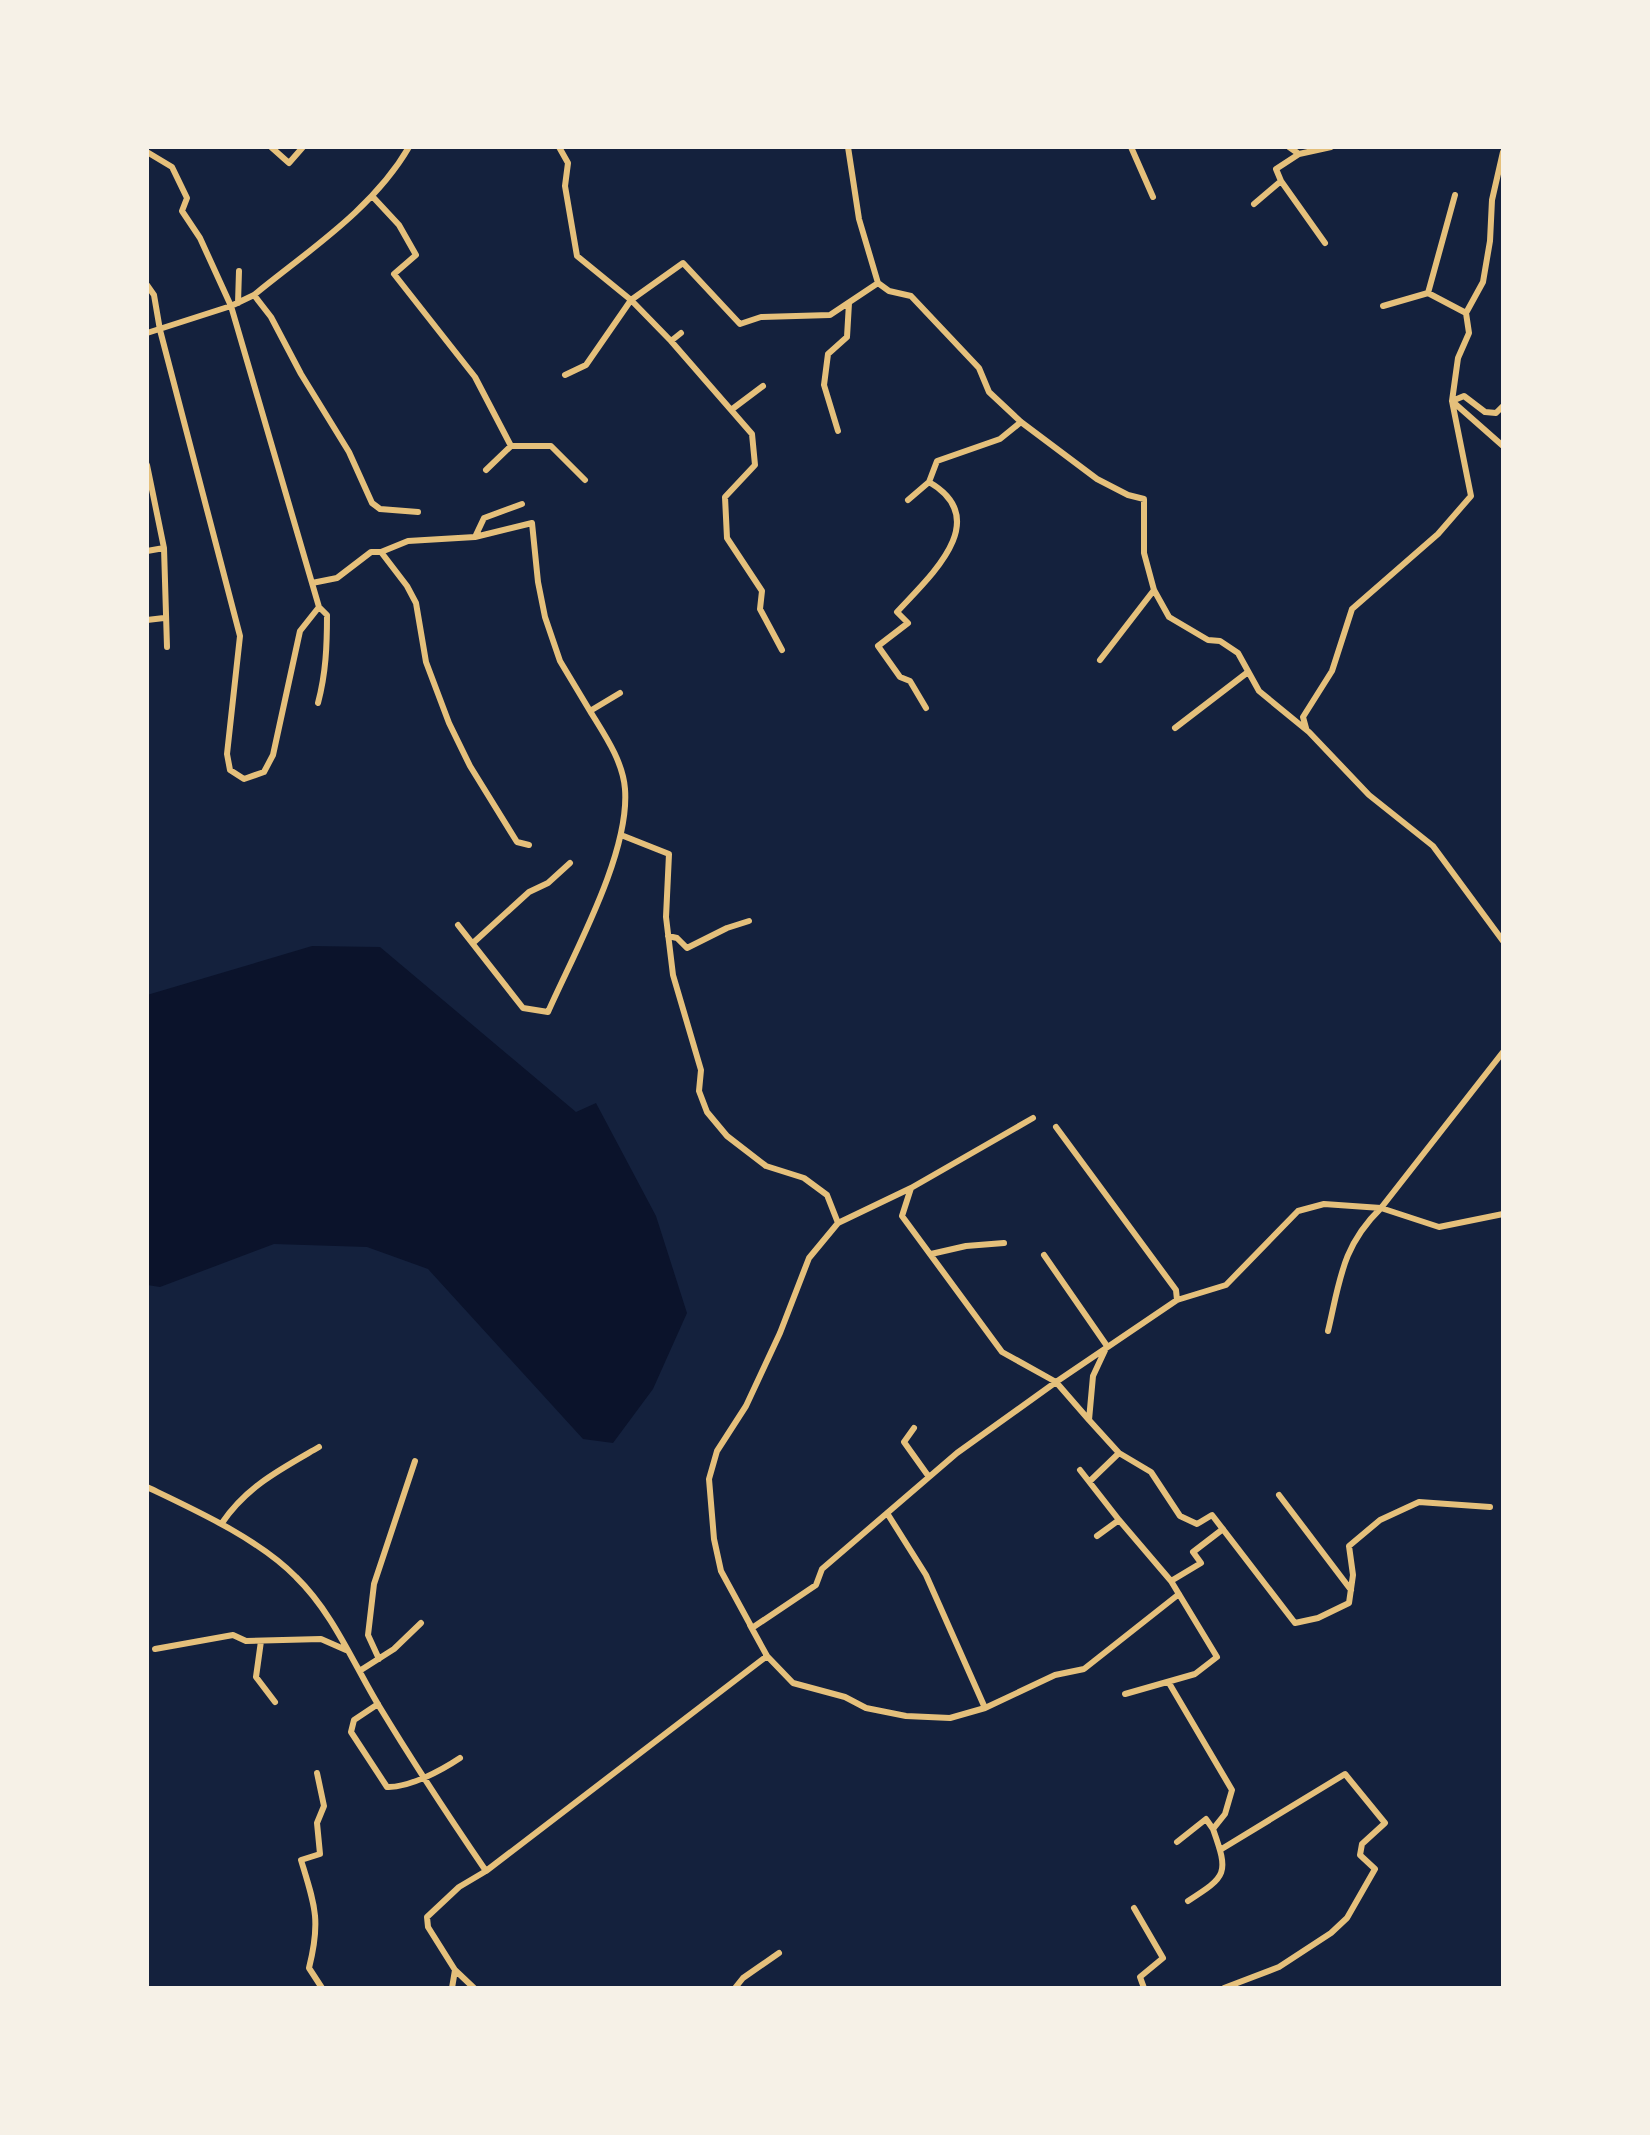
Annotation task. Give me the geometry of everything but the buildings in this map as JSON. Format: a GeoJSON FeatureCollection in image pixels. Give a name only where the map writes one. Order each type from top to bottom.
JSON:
{"type":"FeatureCollection","features":[{"type":"Feature","properties":{"kind":"street"},"geometry":{"type":"LineString","coordinates":[[271,147],[289,163],[303,147]]}},
{"type":"Feature","properties":{"kind":"street"},"geometry":{"type":"LineString","coordinates":[[147,333],[254,295],[373,197],[393,174],[409,147]]}},
{"type":"Feature","properties":{"kind":"street"},"geometry":{"type":"LineString","coordinates":[[559,147],[568,163],[565,186],[576,256],[631,300],[671,341],[752,434],[755,465],[725,497],[727,538],[762,591],[760,608],[782,650]]}},
{"type":"Feature","properties":{"kind":"street"},"geometry":{"type":"LineString","coordinates":[[848,147],[859,219],[878,283],[889,291],[911,296],[979,368],[989,392],[1021,422],[1097,480],[1128,495],[1144,499],[1144,553],[1154,590],[1169,617],[1208,640],[1220,642],[1238,653],[1259,691],[1309,732],[1368,795],[1433,846],[1503,941]]}},
{"type":"Feature","properties":{"kind":"street"},"geometry":{"type":"LineString","coordinates":[[1131,147],[1153,197]]}},
{"type":"Feature","properties":{"kind":"street"},"geometry":{"type":"LineString","coordinates":[[1289,147],[1299,154]]}},
{"type":"Feature","properties":{"kind":"street"},"geometry":{"type":"LineString","coordinates":[[1325,243],[1276,169],[1299,154],[1331,147]]}},
{"type":"Feature","properties":{"kind":"street"},"geometry":{"type":"LineString","coordinates":[[147,152],[172,167],[187,198],[182,211],[200,238],[234,304],[319,607],[327,615],[326,674],[318,703]]}},
{"type":"Feature","properties":{"kind":"street"},"geometry":{"type":"LineString","coordinates":[[1309,732],[1303,717],[1332,671],[1352,609],[1438,534],[1471,496],[1452,401],[1458,358],[1469,334],[1466,313],[1483,282],[1490,242],[1492,200],[1503,152]]}},
{"type":"Feature","properties":{"kind":"street"},"geometry":{"type":"LineString","coordinates":[[1254,204],[1281,180]]}},
{"type":"Feature","properties":{"kind":"street"},"geometry":{"type":"LineString","coordinates":[[1428,293],[1455,195]]}},
{"type":"Feature","properties":{"kind":"street"},"geometry":{"type":"LineString","coordinates":[[373,197],[399,225],[416,255],[394,274],[475,377],[511,446]]}},
{"type":"Feature","properties":{"kind":"street"},"geometry":{"type":"LineString","coordinates":[[565,375],[586,365],[631,300],[683,263],[740,324],[761,317],[830,315],[878,283]]}},
{"type":"Feature","properties":{"kind":"street"},"geometry":{"type":"LineString","coordinates":[[234,304],[239,271]]}},
{"type":"Feature","properties":{"kind":"street"},"geometry":{"type":"LineString","coordinates":[[147,285],[153,295],[160,330],[235,604],[240,636],[227,754],[230,770],[244,779],[264,772],[273,755],[300,631],[319,607]]}},
{"type":"Feature","properties":{"kind":"street"},"geometry":{"type":"LineString","coordinates":[[1383,306],[1428,293],[1466,313]]}},
{"type":"Feature","properties":{"kind":"street"},"geometry":{"type":"LineString","coordinates":[[254,295],[271,317],[301,374],[349,452],[372,503],[380,509],[418,512]]}},
{"type":"Feature","properties":{"kind":"street"},"geometry":{"type":"LineString","coordinates":[[838,432],[824,384],[828,354],[847,337],[849,303]]}},
{"type":"Feature","properties":{"kind":"street"},"geometry":{"type":"LineString","coordinates":[[671,341],[681,333]]}},
{"type":"Feature","properties":{"kind":"street"},"geometry":{"type":"LineString","coordinates":[[731,410],[763,386]]}},
{"type":"Feature","properties":{"kind":"street"},"geometry":{"type":"LineString","coordinates":[[1452,401],[1464,396],[1485,412],[1496,413],[1503,406]]}},
{"type":"Feature","properties":{"kind":"street"},"geometry":{"type":"LineString","coordinates":[[1452,401],[1503,446]]}},
{"type":"Feature","properties":{"kind":"street"},"geometry":{"type":"LineString","coordinates":[[908,500],[929,482],[937,461],[1000,439],[1021,422]]}},
{"type":"Feature","properties":{"kind":"street"},"geometry":{"type":"LineString","coordinates":[[486,470],[511,446],[551,446],[585,480]]}},
{"type":"Feature","properties":{"kind":"street"},"geometry":{"type":"LineString","coordinates":[[147,465],[164,548],[164,618],[167,647]]}},
{"type":"Feature","properties":{"kind":"street"},"geometry":{"type":"LineString","coordinates":[[926,708],[910,681],[900,677],[878,646],[908,623],[897,612],[944,560],[958,533],[956,514],[942,490],[929,482]]}},
{"type":"Feature","properties":{"kind":"street"},"geometry":{"type":"LineString","coordinates":[[475,537],[484,517],[522,504]]}},
{"type":"Feature","properties":{"kind":"street"},"geometry":{"type":"LineString","coordinates":[[312,583],[337,578],[370,552],[381,552],[408,541],[475,537],[532,523],[538,582],[545,617],[560,662],[613,750],[625,789],[619,849],[548,1012],[523,1008],[458,925]]}},
{"type":"Feature","properties":{"kind":"street"},"geometry":{"type":"LineString","coordinates":[[147,551],[164,548]]}},
{"type":"Feature","properties":{"kind":"street"},"geometry":{"type":"LineString","coordinates":[[381,552],[407,586],[416,603],[426,662],[449,723],[470,766],[517,842],[529,845]]}},
{"type":"Feature","properties":{"kind":"street"},"geometry":{"type":"LineString","coordinates":[[1100,660],[1154,590]]}},
{"type":"Feature","properties":{"kind":"street"},"geometry":{"type":"LineString","coordinates":[[147,620],[164,618]]}},
{"type":"Feature","properties":{"kind":"street"},"geometry":{"type":"LineString","coordinates":[[1175,728],[1248,672]]}},
{"type":"Feature","properties":{"kind":"street"},"geometry":{"type":"LineString","coordinates":[[590,711],[620,693]]}},
{"type":"Feature","properties":{"kind":"street"},"geometry":{"type":"LineString","coordinates":[[621,835],[669,854],[668,936],[673,975],[701,1070],[699,1091],[707,1112],[727,1136],[765,1166],[804,1178],[827,1195],[838,1223]]}},
{"type":"Feature","properties":{"kind":"street"},"geometry":{"type":"LineString","coordinates":[[473,943],[530,892],[548,883],[570,863]]}},
{"type":"Feature","properties":{"kind":"street"},"geometry":{"type":"LineString","coordinates":[[668,936],[677,938],[687,948],[727,928],[749,921]]}},
{"type":"Feature","properties":{"kind":"street"},"geometry":{"type":"LineString","coordinates":[[1328,1331],[1345,1258],[1359,1229],[1381,1208],[1503,1052]]}},
{"type":"Feature","properties":{"kind":"street"},"geometry":{"type":"LineString","coordinates":[[1032,1118],[911,1188],[838,1223],[809,1258],[780,1332],[746,1406],[717,1451],[709,1479],[714,1539],[721,1571],[767,1656],[793,1683],[845,1698],[866,1708],[906,1716],[950,1718],[985,1708],[1055,1675],[1084,1669],[1179,1594]]}},
{"type":"Feature","properties":{"kind":"street"},"geometry":{"type":"LineString","coordinates":[[1056,1127],[1176,1290],[1177,1300]]}},
{"type":"Feature","properties":{"kind":"street"},"geometry":{"type":"LineString","coordinates":[[911,1188],[902,1216],[1002,1352],[1056,1382],[1119,1453],[1151,1472],[1180,1516],[1197,1524],[1212,1515],[1295,1623],[1318,1618],[1349,1603],[1353,1575],[1349,1546],[1380,1520],[1419,1502],[1490,1507]]}},
{"type":"Feature","properties":{"kind":"street"},"geometry":{"type":"LineString","coordinates":[[752,1628],[816,1585],[822,1569],[929,1477],[1056,1382],[1177,1300],[1226,1285],[1298,1211],[1324,1204],[1381,1208],[1438,1227],[1503,1214]]}},
{"type":"Feature","properties":{"kind":"street"},"geometry":{"type":"LineString","coordinates":[[931,1254],[1004,1243]]}},
{"type":"Feature","properties":{"kind":"street"},"geometry":{"type":"LineString","coordinates":[[1044,1255],[1107,1346]]}},
{"type":"Feature","properties":{"kind":"street"},"geometry":{"type":"LineString","coordinates":[[1090,1420],[1093,1376],[1107,1346]]}},
{"type":"Feature","properties":{"kind":"street"},"geometry":{"type":"LineString","coordinates":[[914,1428],[904,1442],[929,1477]]}},
{"type":"Feature","properties":{"kind":"street"},"geometry":{"type":"LineString","coordinates":[[222,1523],[236,1502],[256,1483],[319,1447]]}},
{"type":"Feature","properties":{"kind":"street"},"geometry":{"type":"LineString","coordinates":[[1090,1481],[1119,1453]]}},
{"type":"Feature","properties":{"kind":"street"},"geometry":{"type":"LineString","coordinates":[[379,1660],[368,1635],[374,1584],[415,1461]]}},
{"type":"Feature","properties":{"kind":"street"},"geometry":{"type":"LineString","coordinates":[[1080,1470],[1171,1581],[1217,1657],[1195,1674],[1125,1695]]}},
{"type":"Feature","properties":{"kind":"street"},"geometry":{"type":"LineString","coordinates":[[147,1487],[222,1523],[295,1576],[321,1606],[361,1670],[378,1704],[485,1871]]}},
{"type":"Feature","properties":{"kind":"street"},"geometry":{"type":"LineString","coordinates":[[1279,1495],[1351,1590]]}},
{"type":"Feature","properties":{"kind":"street"},"geometry":{"type":"LineString","coordinates":[[712,1505],[720,1567],[752,1628]]}},
{"type":"Feature","properties":{"kind":"street"},"geometry":{"type":"LineString","coordinates":[[887,1513],[926,1575],[985,1708]]}},
{"type":"Feature","properties":{"kind":"street"},"geometry":{"type":"LineString","coordinates":[[1097,1536],[1119,1520]]}},
{"type":"Feature","properties":{"kind":"street"},"geometry":{"type":"LineString","coordinates":[[1171,1581],[1202,1563],[1193,1552],[1223,1530]]}},
{"type":"Feature","properties":{"kind":"street"},"geometry":{"type":"LineString","coordinates":[[361,1670],[379,1660],[421,1623]]}},
{"type":"Feature","properties":{"kind":"street"},"geometry":{"type":"LineString","coordinates":[[155,1649],[233,1634],[246,1641],[321,1639],[348,1651]]}},
{"type":"Feature","properties":{"kind":"street"},"geometry":{"type":"LineString","coordinates":[[261,1641],[256,1677],[275,1702]]}},
{"type":"Feature","properties":{"kind":"street"},"geometry":{"type":"LineString","coordinates":[[474,1988],[455,1970],[428,1927],[427,1917],[459,1886],[485,1871],[767,1656]]}},
{"type":"Feature","properties":{"kind":"street"},"geometry":{"type":"LineString","coordinates":[[1169,1683],[1232,1790],[1225,1814],[1213,1829]]}},
{"type":"Feature","properties":{"kind":"street"},"geometry":{"type":"LineString","coordinates":[[378,1704],[354,1720],[351,1732],[387,1787],[397,1788],[424,1775],[435,1774],[460,1758]]}},
{"type":"Feature","properties":{"kind":"street"},"geometry":{"type":"LineString","coordinates":[[317,1773],[324,1806],[317,1823],[320,1854],[301,1860],[314,1901],[318,1934],[309,1968],[322,1988]]}},
{"type":"Feature","properties":{"kind":"street"},"geometry":{"type":"LineString","coordinates":[[1220,1850],[1345,1774],[1385,1823],[1362,1844],[1360,1855],[1375,1869],[1347,1918],[1279,1967],[1224,1988]]}},
{"type":"Feature","properties":{"kind":"street"},"geometry":{"type":"LineString","coordinates":[[1177,1842],[1206,1819],[1213,1829],[1224,1862],[1217,1883],[1188,1901]]}},
{"type":"Feature","properties":{"kind":"street"},"geometry":{"type":"LineString","coordinates":[[1134,1908],[1163,1958],[1140,1977],[1144,1988]]}},
{"type":"Feature","properties":{"kind":"street"},"geometry":{"type":"LineString","coordinates":[[735,1988],[743,1978],[779,1952]]}},
{"type":"Feature","properties":{"kind":"street"},"geometry":{"type":"LineString","coordinates":[[452,1988],[455,1970]]}},
{"type":"Feature","properties":{"kind":"water"},"geometry":{"type":"Polygon","coordinates":[[[312,946],[380,947],[576,1112],[596,1103],[656,1216],[687,1313],[653,1389],[613,1443],[583,1439],[428,1269],[367,1247],[274,1244],[160,1287],[147,1285],[147,995],[312,946]]]}}]}
